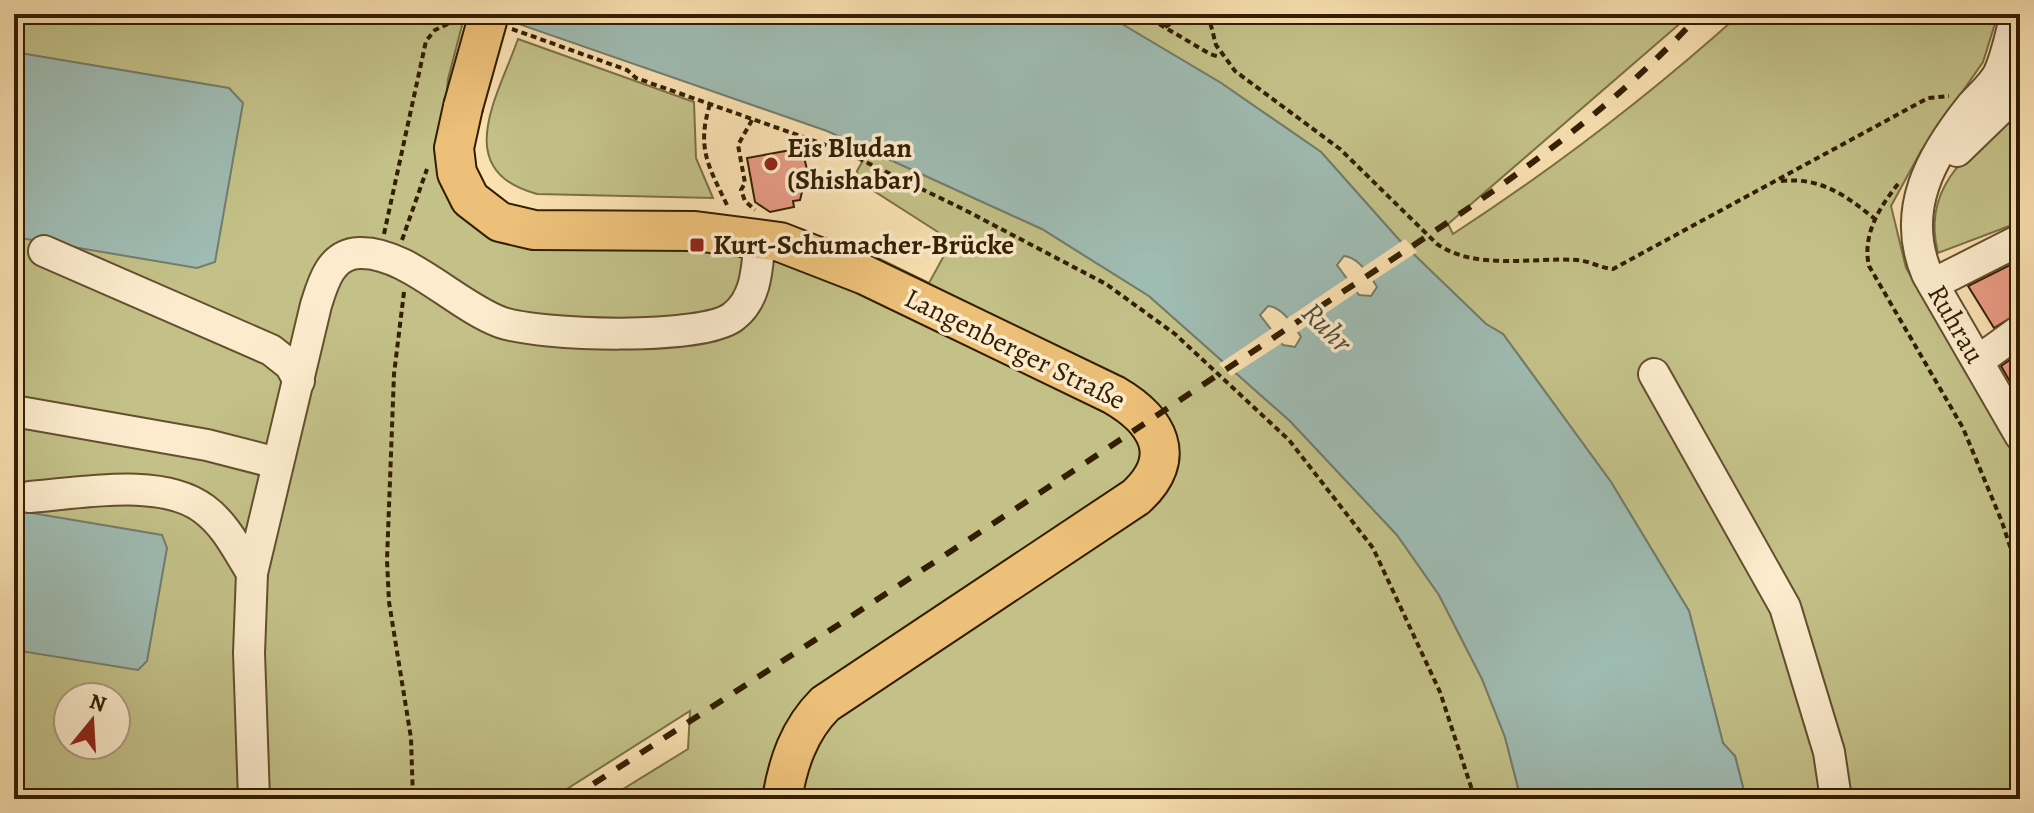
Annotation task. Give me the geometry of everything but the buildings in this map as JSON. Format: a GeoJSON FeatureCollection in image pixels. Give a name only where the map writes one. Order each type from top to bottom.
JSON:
{"type":"FeatureCollection","features":[{"type":"Feature","properties":{"kind":"main road","name":"Langenberger Straße"},"geometry":{"type":"LineString","coordinates":[[486,20],[454,148],[457,173],[470,199],[500,222],[534,230],[751,236],[839,263],[1114,395],[1146,418],[1156,432],[1159,447],[1154,473],[1136,497],[825,704],[805,729],[794,751],[782,799]]}},
{"type":"Feature","properties":{"kind":"street","name":"Ruhrau"},"geometry":{"type":"LineString","coordinates":[[2016,14],[2013,83],[1936,153],[1922,183],[1917,237],[1921,260],[1933,284],[2019,430]]}},
{"type":"Feature","properties":{"kind":"street"},"geometry":{"type":"LineString","coordinates":[[254,799],[249,653],[252,573],[316,305],[328,272],[347,255],[395,261],[477,311],[527,329],[610,333],[689,330],[720,325],[736,315],[749,299],[756,279],[751,236]]}},
{"type":"Feature","properties":{"kind":"street"},"geometry":{"type":"LineString","coordinates":[[1933,284],[2020,240]]}},
{"type":"Feature","properties":{"kind":"street"},"geometry":{"type":"LineString","coordinates":[[44,251],[271,350],[290,365],[299,381]]}},
{"type":"Feature","properties":{"kind":"street"},"geometry":{"type":"LineString","coordinates":[[1978,361],[2018,332]]}},
{"type":"Feature","properties":{"kind":"street"},"geometry":{"type":"LineString","coordinates":[[1654,374],[1785,607],[1829,752],[1836,799]]}},
{"type":"Feature","properties":{"kind":"street"},"geometry":{"type":"LineString","coordinates":[[14,411],[207,445],[277,463]]}},
{"type":"Feature","properties":{"kind":"street"},"geometry":{"type":"LineString","coordinates":[[30,497],[117,491],[176,493],[205,509],[226,531],[252,573]]}},
{"type":"Feature","properties":{"kind":"path"},"geometry":{"type":"LineString","coordinates":[[1142,14],[1210,54],[1221,57]]}},
{"type":"Feature","properties":{"kind":"path"},"geometry":{"type":"LineString","coordinates":[[1165,27],[1185,14]]}},
{"type":"Feature","properties":{"kind":"path"},"geometry":{"type":"LineString","coordinates":[[1208,14],[1210,31],[1221,57],[1235,71],[1340,149],[1437,244],[1463,257],[1581,260],[1613,269],[1928,98],[1938,95],[1961,99]]}},
{"type":"Feature","properties":{"kind":"path"},"geometry":{"type":"LineString","coordinates":[[413,799],[411,738],[389,602],[387,560],[395,261],[384,226],[423,50],[430,34],[486,20],[843,151],[977,216],[1106,284],[1175,334],[1289,440],[1373,548],[1399,597],[1440,692],[1475,799]]}},
{"type":"Feature","properties":{"kind":"path"},"geometry":{"type":"LineString","coordinates":[[710,104],[702,142],[706,160],[751,236]]}},
{"type":"Feature","properties":{"kind":"path"},"geometry":{"type":"LineString","coordinates":[[741,190],[745,183],[738,145],[752,120]]}},
{"type":"Feature","properties":{"kind":"path"},"geometry":{"type":"LineString","coordinates":[[395,261],[430,159]]}},
{"type":"Feature","properties":{"kind":"path"},"geometry":{"type":"LineString","coordinates":[[1778,181],[1808,179],[1822,183],[1875,219],[1867,241],[1869,266],[1963,428],[2002,522],[2020,577]]}},
{"type":"Feature","properties":{"kind":"shaded area"},"geometry":{"type":"Polygon","coordinates":[[[14,14],[465,14],[448,79],[441,156],[476,223],[833,243],[839,239],[929,283],[952,241],[860,182],[857,171],[869,150],[1042,229],[1149,296],[1290,421],[1397,535],[1439,595],[1482,679],[1505,737],[1521,799],[607,799],[688,749],[690,711],[551,799],[14,799],[14,14]]]}},
{"type":"Feature","properties":{"kind":"shaded area"},"geometry":{"type":"Polygon","coordinates":[[[1105,14],[1691,14],[1448,224],[1453,234],[1601,130],[1740,14],[1998,14],[1983,62],[1921,151],[1891,206],[1906,268],[2020,466],[2020,799],[1746,799],[1735,756],[1723,744],[1689,611],[1611,482],[1503,334],[1486,324],[1401,242],[1321,152],[1221,83],[1105,14]]]}},
{"type":"Feature","properties":{"kind":"shaded area"},"geometry":{"type":"Polygon","coordinates":[[[518,39],[694,102],[696,158],[713,198],[537,194],[510,183],[495,168],[487,150],[487,129],[492,107],[518,39]]]}},
{"type":"Feature","properties":{"kind":"shaded area"},"geometry":{"type":"Polygon","coordinates":[[[2020,111],[2020,222],[1938,253],[1934,228],[1944,187],[1969,154],[2020,111]]]}},
{"type":"Feature","properties":{"kind":"water","name":"Ruhr"},"geometry":{"type":"Polygon","coordinates":[[[490,14],[1105,14],[1221,83],[1321,152],[1401,242],[1486,324],[1503,334],[1611,482],[1689,611],[1723,743],[1735,756],[1746,799],[1521,799],[1505,737],[1482,679],[1439,595],[1397,535],[1290,421],[1149,296],[1042,229],[827,131],[490,14]],[[1344,256],[1337,265],[1359,295],[1371,296],[1377,287],[1371,277],[1359,263],[1344,256]],[[1268,306],[1260,315],[1283,345],[1295,347],[1301,337],[1295,327],[1283,313],[1268,306]]]}},
{"type":"Feature","properties":{"kind":"water"},"geometry":{"type":"Polygon","coordinates":[[[14,52],[229,88],[243,103],[215,262],[197,268],[14,237],[14,52]]]}},
{"type":"Feature","properties":{"kind":"water"},"geometry":{"type":"Polygon","coordinates":[[[14,510],[162,535],[167,548],[147,661],[138,670],[14,650],[14,510]]]}},
{"type":"Feature","properties":{"kind":"pier"},"geometry":{"type":"Polygon","coordinates":[[[1405,239],[1417,252],[1370,283],[1359,270],[1405,239]]]}},
{"type":"Feature","properties":{"kind":"pier"},"geometry":{"type":"Polygon","coordinates":[[[1350,276],[1360,290],[1295,334],[1283,321],[1350,276]]]}},
{"type":"Feature","properties":{"kind":"pier"},"geometry":{"type":"Polygon","coordinates":[[[1274,327],[1285,341],[1231,376],[1219,364],[1274,327]]]}},
{"type":"Feature","properties":{"kind":"railway"},"geometry":{"type":"LineString","coordinates":[[570,799],[1443,226],[1552,148],[1604,106],[1700,14]]}},
{"type":"Feature","properties":{"kind":"place","name":"Eis Bludan (Shishabar)"},"geometry":{"type":"Point","coordinates":[771,164]}},
{"type":"Feature","properties":{"kind":"place","name":"Kurt-Schumacher-Brücke"},"geometry":{"type":"Point","coordinates":[697,245]}}]}
